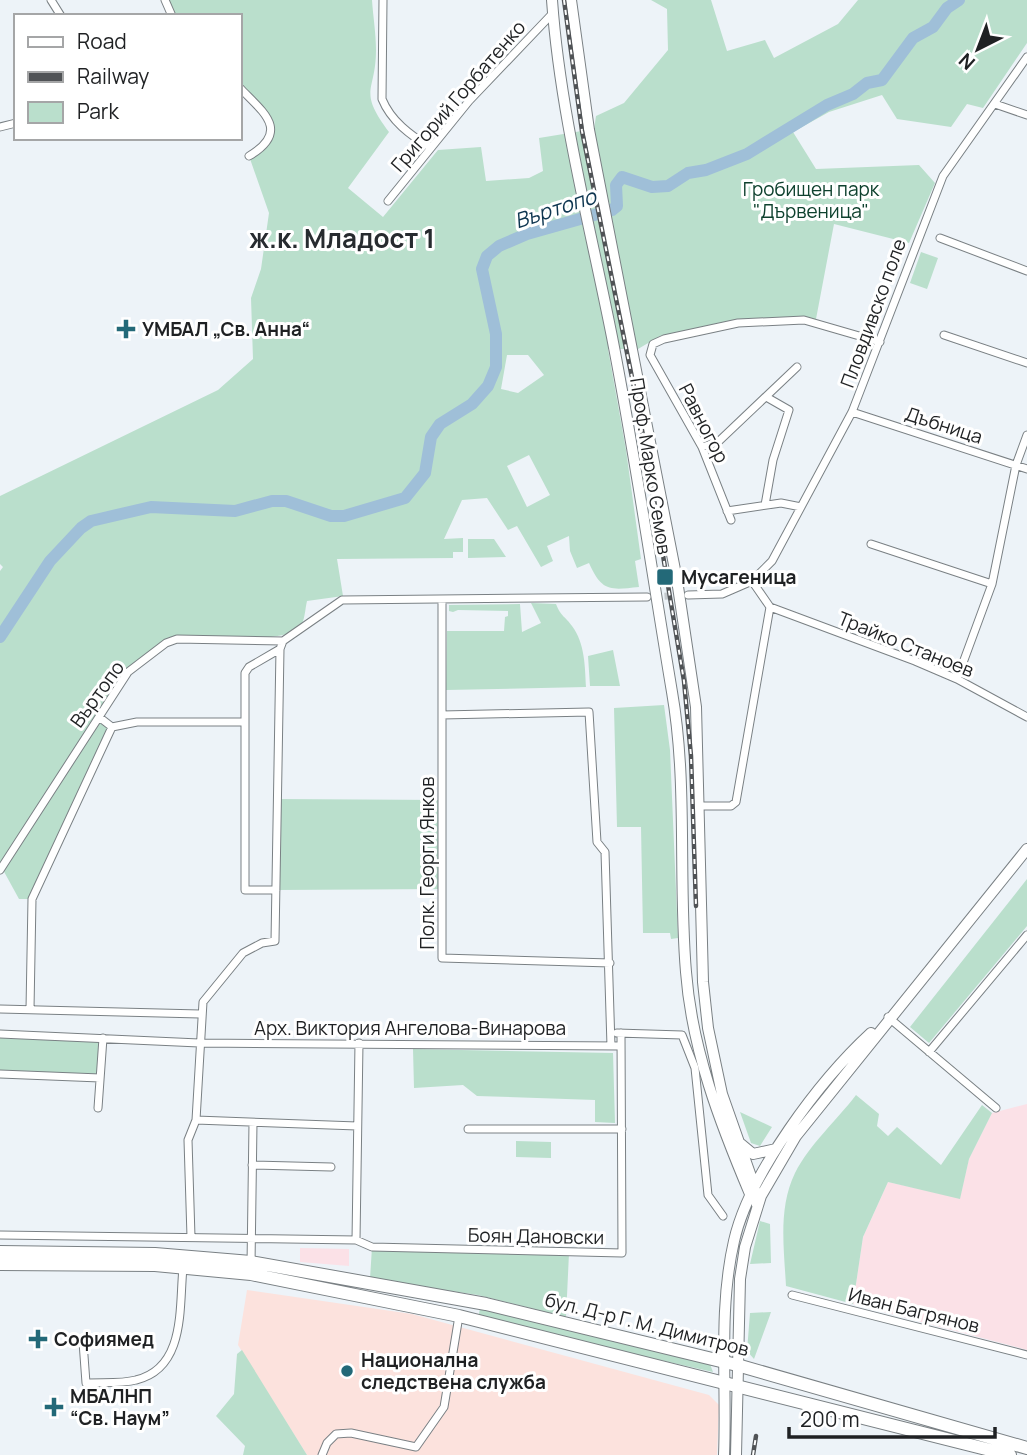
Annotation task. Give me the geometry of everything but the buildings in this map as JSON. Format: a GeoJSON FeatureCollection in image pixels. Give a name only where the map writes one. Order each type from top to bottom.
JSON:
{"type":"FeatureCollection","features":[{"type":"Feature","properties":{"kind":"main road","name":"Проф. Марко Семов"},"geometry":{"type":"LineString","coordinates":[[552,0],[572,133],[627,414],[676,716],[687,982],[703,1068],[756,1195]]}},
{"type":"Feature","properties":{"kind":"main road","name":"Проф. Марко Семов"},"geometry":{"type":"LineString","coordinates":[[571,0],[589,130],[644,411],[692,679],[701,806],[703,982],[716,1067],[756,1195]]}},
{"type":"Feature","properties":{"kind":"main road"},"geometry":{"type":"LineString","coordinates":[[756,1195],[796,1136],[888,1017],[1027,849]]}},
{"type":"Feature","properties":{"kind":"main road"},"geometry":{"type":"LineString","coordinates":[[687,982],[703,982]]}},
{"type":"Feature","properties":{"kind":"main road"},"geometry":{"type":"LineString","coordinates":[[736,1455],[731,1363],[740,1279],[756,1195],[776,1149],[852,1050],[888,1017]]}},
{"type":"Feature","properties":{"kind":"main road"},"geometry":{"type":"LineString","coordinates":[[739,1141],[753,1154],[776,1149]]}},
{"type":"Feature","properties":{"kind":"main road","name":"бул. Д-р Г. М. Димитров"},"geometry":{"type":"LineString","coordinates":[[0,1252],[155,1254],[486,1304],[731,1363],[1027,1448]]}},
{"type":"Feature","properties":{"kind":"main road","name":"бул. Д-р Г. М. Димитров"},"geometry":{"type":"LineString","coordinates":[[0,1264],[251,1268],[459,1316],[1010,1455]]}},
{"type":"Feature","properties":{"kind":"main road"},"geometry":{"type":"LineString","coordinates":[[724,1455],[732,1384]]}},
{"type":"Feature","properties":{"kind":"street"},"geometry":{"type":"LineString","coordinates":[[383,0],[382,99],[388,114],[412,136],[431,148]]}},
{"type":"Feature","properties":{"kind":"street","name":"Григорий Горбатенко"},"geometry":{"type":"LineString","coordinates":[[388,201],[469,102],[553,13]]}},
{"type":"Feature","properties":{"kind":"street","name":"Пловдивско поле"},"geometry":{"type":"LineString","coordinates":[[688,595],[722,594],[752,581],[772,561],[852,412],[939,186],[1027,57]]}},
{"type":"Feature","properties":{"kind":"street"},"geometry":{"type":"LineString","coordinates":[[242,90],[265,111],[271,132],[265,146],[249,156]]}},
{"type":"Feature","properties":{"kind":"street"},"geometry":{"type":"LineString","coordinates":[[995,104],[1027,115]]}},
{"type":"Feature","properties":{"kind":"street"},"geometry":{"type":"LineString","coordinates":[[940,238],[1027,271]]}},
{"type":"Feature","properties":{"kind":"street","name":"Равногор"},"geometry":{"type":"LineString","coordinates":[[731,520],[702,447],[649,351],[664,339],[738,323],[765,321],[817,323],[880,342]]}},
{"type":"Feature","properties":{"kind":"street"},"geometry":{"type":"LineString","coordinates":[[944,335],[1027,363]]}},
{"type":"Feature","properties":{"kind":"street"},"geometry":{"type":"LineString","coordinates":[[702,447],[718,442],[768,398],[797,367]]}},
{"type":"Feature","properties":{"kind":"street"},"geometry":{"type":"LineString","coordinates":[[765,505],[773,460],[789,410],[768,398]]}},
{"type":"Feature","properties":{"kind":"street","name":"Дъбница"},"geometry":{"type":"LineString","coordinates":[[852,412],[1027,469]]}},
{"type":"Feature","properties":{"kind":"street"},"geometry":{"type":"LineString","coordinates":[[957,679],[992,584],[1016,465],[1027,435]]}},
{"type":"Feature","properties":{"kind":"street"},"geometry":{"type":"LineString","coordinates":[[727,511],[781,503],[801,507]]}},
{"type":"Feature","properties":{"kind":"street"},"geometry":{"type":"LineString","coordinates":[[872,544],[992,584]]}},
{"type":"Feature","properties":{"kind":"street"},"geometry":{"type":"LineString","coordinates":[[701,806],[731,806],[736,802],[770,607],[752,581]]}},
{"type":"Feature","properties":{"kind":"street"},"geometry":{"type":"LineString","coordinates":[[275,890],[245,890],[245,673],[249,667],[342,600],[647,597]]}},
{"type":"Feature","properties":{"kind":"street","name":"Полк. Георги Янков"},"geometry":{"type":"LineString","coordinates":[[442,600],[442,958],[610,963]]}},
{"type":"Feature","properties":{"kind":"street","name":"Трайко Станоев"},"geometry":{"type":"LineString","coordinates":[[770,607],[957,679],[1027,717]]}},
{"type":"Feature","properties":{"kind":"street","name":"Въртопо"},"geometry":{"type":"LineString","coordinates":[[0,870],[128,672],[166,643],[177,639],[281,645]]}},
{"type":"Feature","properties":{"kind":"street"},"geometry":{"type":"LineString","coordinates":[[191,1237],[188,1140],[196,1120],[200,1014],[203,1002],[243,953],[262,943],[275,941],[281,645]]}},
{"type":"Feature","properties":{"kind":"street"},"geometry":{"type":"LineString","coordinates":[[442,715],[589,712],[597,842],[605,852],[611,1046]]}},
{"type":"Feature","properties":{"kind":"street"},"geometry":{"type":"LineString","coordinates":[[99,717],[112,727],[137,722],[245,722]]}},
{"type":"Feature","properties":{"kind":"street"},"geometry":{"type":"LineString","coordinates":[[30,1009],[32,899],[112,727]]}},
{"type":"Feature","properties":{"kind":"street"},"geometry":{"type":"LineString","coordinates":[[929,1052],[1027,934]]}},
{"type":"Feature","properties":{"kind":"street"},"geometry":{"type":"LineString","coordinates":[[0,1009],[200,1014]]}},
{"type":"Feature","properties":{"kind":"street"},"geometry":{"type":"LineString","coordinates":[[888,1017],[996,1108]]}},
{"type":"Feature","properties":{"kind":"street"},"geometry":{"type":"LineString","coordinates":[[611,1033],[682,1035],[695,1068],[708,1195],[723,1216]]}},
{"type":"Feature","properties":{"kind":"street","name":"Боян Дановски"},"geometry":{"type":"LineString","coordinates":[[0,1235],[356,1240],[372,1247],[622,1253],[621,1033]]}},
{"type":"Feature","properties":{"kind":"street","name":"Арх. Виктория Ангелова-Винарова"},"geometry":{"type":"LineString","coordinates":[[0,1034],[199,1043],[621,1046]]}},
{"type":"Feature","properties":{"kind":"street"},"geometry":{"type":"LineString","coordinates":[[97,1108],[103,1038]]}},
{"type":"Feature","properties":{"kind":"street"},"geometry":{"type":"LineString","coordinates":[[356,1240],[359,1043]]}},
{"type":"Feature","properties":{"kind":"street"},"geometry":{"type":"LineString","coordinates":[[0,1074],[100,1078]]}},
{"type":"Feature","properties":{"kind":"street"},"geometry":{"type":"LineString","coordinates":[[196,1120],[358,1126]]}},
{"type":"Feature","properties":{"kind":"street"},"geometry":{"type":"LineString","coordinates":[[251,1268],[253,1123]]}},
{"type":"Feature","properties":{"kind":"street"},"geometry":{"type":"LineString","coordinates":[[468,1129],[622,1129]]}},
{"type":"Feature","properties":{"kind":"street"},"geometry":{"type":"LineString","coordinates":[[252,1165],[331,1167]]}},
{"type":"Feature","properties":{"kind":"street"},"geometry":{"type":"LineString","coordinates":[[101,1338],[83,1342],[86,1382],[136,1380],[152,1372],[176,1346],[183,1268]]}},
{"type":"Feature","properties":{"kind":"street","name":"Иван Багрянов"},"geometry":{"type":"LineString","coordinates":[[792,1295],[1027,1355]]}},
{"type":"Feature","properties":{"kind":"street"},"geometry":{"type":"LineString","coordinates":[[322,1455],[336,1434],[351,1433],[416,1447],[444,1407],[459,1316]]}},
{"type":"Feature","properties":{"kind":"shaded area"},"geometry":{"type":"Polygon","coordinates":[[[1027,1104],[1027,1350],[853,1304],[863,1237],[888,1182],[960,1198],[969,1159],[992,1113],[1027,1104]]]}},
{"type":"Feature","properties":{"kind":"shaded area"},"geometry":{"type":"Polygon","coordinates":[[[300,1248],[349,1249],[349,1266],[300,1262],[300,1248]]]}},
{"type":"Feature","properties":{"kind":"shaded area"},"geometry":{"type":"Polygon","coordinates":[[[247,1290],[412,1314],[709,1395],[719,1405],[717,1455],[307,1455],[238,1345],[247,1290]]]}},
{"type":"Feature","properties":{"kind":"green space","name":"Гробищен парк \"Дървеница\""},"geometry":{"type":"Polygon","coordinates":[[[165,0],[372,0],[376,50],[370,91],[373,107],[389,132],[348,188],[383,217],[438,150],[481,147],[486,181],[529,178],[543,171],[539,138],[594,129],[596,116],[624,103],[668,50],[667,9],[651,0],[711,0],[727,51],[765,40],[774,58],[838,24],[858,0],[1027,0],[1027,43],[983,108],[967,104],[951,127],[897,119],[882,95],[829,112],[793,132],[816,169],[919,165],[935,183],[909,243],[834,224],[816,319],[737,322],[660,336],[638,349],[608,349],[626,450],[641,559],[635,561],[639,587],[608,587],[598,579],[589,563],[577,568],[570,551],[569,536],[547,546],[553,561],[541,567],[517,526],[508,530],[487,498],[462,500],[444,539],[463,538],[463,552],[453,552],[453,558],[337,559],[343,596],[307,601],[302,624],[290,633],[259,638],[200,639],[158,647],[138,663],[99,717],[112,727],[32,899],[19,899],[2,868],[0,870],[0,571],[3,567],[0,564],[0,496],[218,390],[253,359],[251,298],[261,269],[269,213],[249,156],[265,146],[270,122],[242,90],[242,14],[171,14],[165,0]],[[507,355],[501,389],[518,393],[544,375],[528,355],[507,355]],[[529,455],[507,466],[527,507],[550,495],[529,455]]]}},
{"type":"Feature","properties":{"kind":"green space"},"geometry":{"type":"Polygon","coordinates":[[[921,252],[938,258],[927,289],[910,283],[921,252]]]}},
{"type":"Feature","properties":{"kind":"green space"},"geometry":{"type":"Polygon","coordinates":[[[468,539],[494,539],[506,557],[468,558],[468,539]]]}},
{"type":"Feature","properties":{"kind":"green space"},"geometry":{"type":"Polygon","coordinates":[[[531,603],[556,604],[572,626],[582,647],[586,687],[446,690],[447,631],[504,631],[505,617],[508,616],[508,611],[453,612],[449,611],[449,605],[520,604],[522,632],[541,623],[531,603]]]}},
{"type":"Feature","properties":{"kind":"green space"},"geometry":{"type":"Polygon","coordinates":[[[613,650],[620,686],[590,686],[588,656],[613,650]]]}},
{"type":"Feature","properties":{"kind":"green space"},"geometry":{"type":"Polygon","coordinates":[[[664,705],[670,750],[678,938],[671,939],[670,933],[643,933],[641,827],[617,827],[614,708],[664,705]]]}},
{"type":"Feature","properties":{"kind":"green space"},"geometry":{"type":"Polygon","coordinates":[[[277,799],[442,800],[442,889],[276,890],[277,799]]]}},
{"type":"Feature","properties":{"kind":"green space"},"geometry":{"type":"Polygon","coordinates":[[[1027,879],[1027,926],[929,1043],[910,1027],[1027,879]]]}},
{"type":"Feature","properties":{"kind":"green space"},"geometry":{"type":"Polygon","coordinates":[[[0,1034],[103,1038],[100,1078],[0,1074],[0,1034]]]}},
{"type":"Feature","properties":{"kind":"green space"},"geometry":{"type":"Polygon","coordinates":[[[413,1049],[613,1053],[615,1123],[595,1122],[595,1100],[477,1096],[463,1085],[414,1088],[413,1049]]]}},
{"type":"Feature","properties":{"kind":"green space"},"geometry":{"type":"Polygon","coordinates":[[[856,1095],[879,1114],[877,1126],[888,1136],[897,1127],[941,1165],[982,1105],[992,1113],[969,1159],[960,1199],[888,1182],[863,1237],[853,1304],[786,1286],[783,1229],[786,1200],[795,1173],[815,1143],[856,1095]]]}},
{"type":"Feature","properties":{"kind":"green space"},"geometry":{"type":"Polygon","coordinates":[[[740,1112],[772,1127],[760,1146],[751,1143],[740,1112]]]}},
{"type":"Feature","properties":{"kind":"green space"},"geometry":{"type":"Polygon","coordinates":[[[516,1141],[551,1142],[551,1158],[516,1157],[516,1141]]]}},
{"type":"Feature","properties":{"kind":"green space"},"geometry":{"type":"Polygon","coordinates":[[[760,1221],[770,1224],[771,1263],[750,1264],[760,1221]]]}},
{"type":"Feature","properties":{"kind":"green space"},"geometry":{"type":"Polygon","coordinates":[[[372,1247],[569,1253],[566,1317],[478,1295],[370,1279],[372,1247]]]}},
{"type":"Feature","properties":{"kind":"green space"},"geometry":{"type":"Polygon","coordinates":[[[480,1308],[710,1364],[713,1372],[478,1319],[480,1308]]]}},
{"type":"Feature","properties":{"kind":"green space"},"geometry":{"type":"Polygon","coordinates":[[[771,1312],[754,1359],[747,1351],[750,1313],[771,1312]]]}},
{"type":"Feature","properties":{"kind":"green space"},"geometry":{"type":"Polygon","coordinates":[[[242,1350],[307,1455],[243,1455],[245,1446],[216,1416],[234,1394],[237,1354],[242,1350]]]}},
{"type":"Feature","properties":{"kind":"waterway","name":"Въртопо"},"geometry":{"type":"LineString","coordinates":[[0,637],[50,561],[91,521],[151,507],[235,511],[272,501],[286,501],[331,516],[344,516],[405,498],[425,473],[431,437],[440,424],[472,404],[488,386],[496,367],[496,334],[482,269],[487,256],[499,246],[527,234],[612,210],[617,206],[616,185],[622,177],[652,187],[668,186],[688,173],[706,170],[747,154],[827,105],[853,94],[867,83],[882,80],[913,38],[933,27],[947,8],[959,0]]}},
{"type":"Feature","properties":{"kind":"tunnel"},"geometry":{"type":"LineString","coordinates":[[654,597],[684,595]]}},
{"type":"Feature","properties":{"kind":"railway"},"geometry":{"type":"LineString","coordinates":[[564,0],[582,131],[639,412],[684,681],[691,756],[696,906]]}},
{"type":"Feature","properties":{"kind":"railway"},"geometry":{"type":"LineString","coordinates":[[753,1455],[756,1436]]}},
{"type":"Feature","properties":{"kind":"place","name":"УМБАЛ „Св. Анна“"},"geometry":{"type":"Point","coordinates":[126,329]}},
{"type":"Feature","properties":{"kind":"place","name":"Мусагеница"},"geometry":{"type":"Point","coordinates":[665,577]}},
{"type":"Feature","properties":{"kind":"place","name":"Софиямед"},"geometry":{"type":"Point","coordinates":[38,1339]}},
{"type":"Feature","properties":{"kind":"place","name":"Национална следствена служба"},"geometry":{"type":"Point","coordinates":[347,1371]}},
{"type":"Feature","properties":{"kind":"place","name":"MБАЛНП “Св. Наум”"},"geometry":{"type":"Point","coordinates":[54,1407]}},
{"type":"Feature","properties":{"kind":"district","name":"ж.к. Младост 1"},"geometry":{"type":"Point","coordinates":[342,238]}}]}
